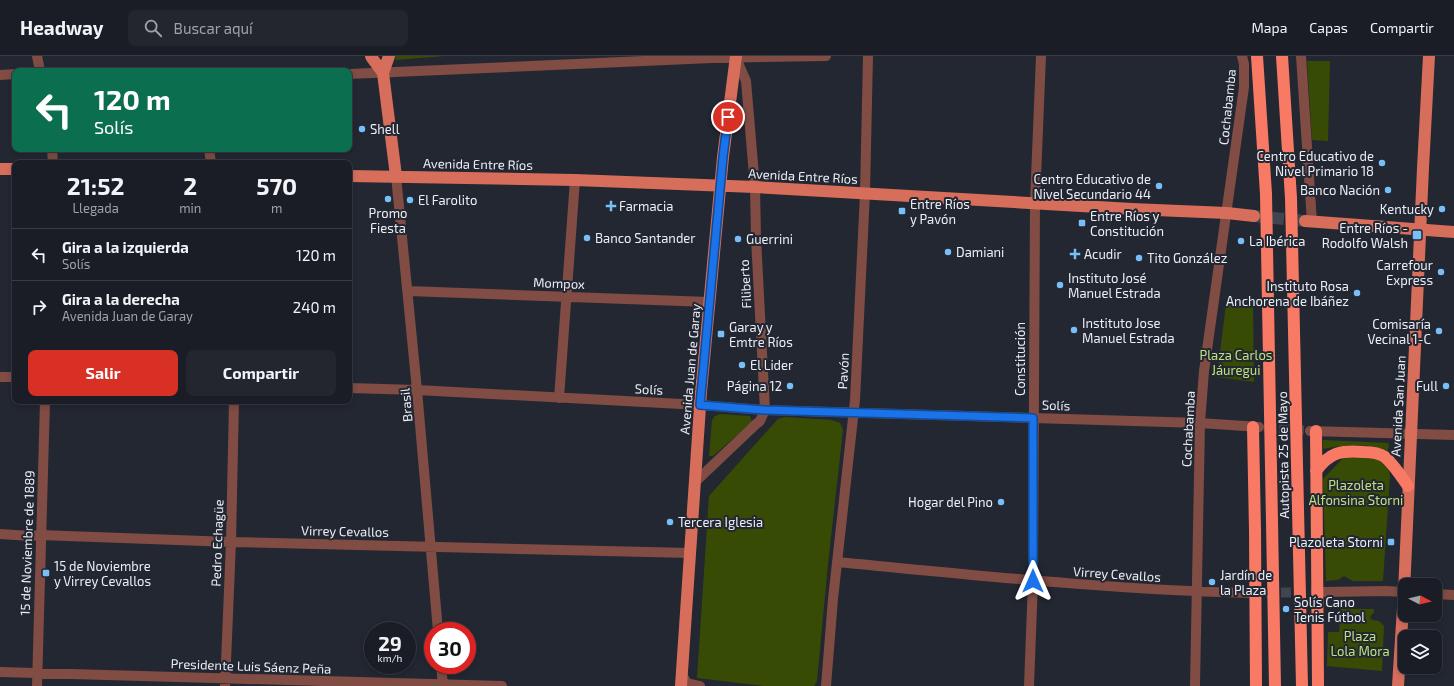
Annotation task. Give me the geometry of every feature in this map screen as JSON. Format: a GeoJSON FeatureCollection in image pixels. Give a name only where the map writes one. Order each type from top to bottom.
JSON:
{"type":"FeatureCollection","features":[{"type":"Feature","properties":{"kind":"highway","name":"Autopista 25 de Mayo"},"geometry":{"type":"LineString","coordinates":[[1257,56],[1266,194],[1275,686]]}},
{"type":"Feature","properties":{"kind":"highway","name":"Autopista 25 de Mayo"},"geometry":{"type":"LineString","coordinates":[[1282,56],[1291,198],[1302,686]]}},
{"type":"Feature","properties":{"kind":"highway"},"geometry":{"type":"LineString","coordinates":[[1256,427],[1256,686]]}},
{"type":"Feature","properties":{"kind":"highway"},"geometry":{"type":"LineString","coordinates":[[1313,431],[1316,472],[1318,686]]}},
{"type":"Feature","properties":{"kind":"highway"},"geometry":{"type":"LineString","coordinates":[[1316,472],[1326,459],[1338,453],[1350,451],[1372,453],[1383,456],[1390,462],[1408,486]]}},
{"type":"Feature","properties":{"kind":"main road"},"geometry":{"type":"LineString","coordinates":[[372,56],[383,73],[396,176]]}},
{"type":"Feature","properties":{"kind":"main road"},"geometry":{"type":"LineString","coordinates":[[383,73],[389,56]]}},
{"type":"Feature","properties":{"kind":"main road","name":"Avenida San Juan"},"geometry":{"type":"LineString","coordinates":[[1405,578],[1429,56]]}},
{"type":"Feature","properties":{"kind":"main road","name":"Avenida Juan de Garay"},"geometry":{"type":"LineString","coordinates":[[681,680],[700,405],[721,185],[736,57]]}},
{"type":"Feature","properties":{"kind":"main road"},"geometry":{"type":"LineString","coordinates":[[0,169],[12,169]]}},
{"type":"Feature","properties":{"kind":"main road","name":"Avenida Entre Ríos"},"geometry":{"type":"LineString","coordinates":[[352,176],[575,180],[721,185],[1035,202],[1132,209],[1227,213],[1254,216]]}},
{"type":"Feature","properties":{"kind":"main road"},"geometry":{"type":"LineString","coordinates":[[1308,221],[1454,232]]}},
{"type":"Feature","properties":{"kind":"main road","name":"Avenida San Juan"},"geometry":{"type":"LineString","coordinates":[[1398,686],[1402,622]]}},
{"type":"Feature","properties":{"kind":"street"},"geometry":{"type":"LineString","coordinates":[[37,56],[39,68]]}},
{"type":"Feature","properties":{"kind":"street"},"geometry":{"type":"LineString","coordinates":[[352,74],[704,58],[826,56]]}},
{"type":"Feature","properties":{"kind":"street","name":"Pavón"},"geometry":{"type":"LineString","coordinates":[[826,686],[837,562],[853,413],[865,193],[868,56]]}},
{"type":"Feature","properties":{"kind":"street","name":"Constitución"},"geometry":{"type":"LineString","coordinates":[[1029,686],[1033,581],[1035,202],[1041,56]]}},
{"type":"Feature","properties":{"kind":"street","name":"Cochabamba"},"geometry":{"type":"LineString","coordinates":[[1195,686],[1200,423],[1205,363],[1244,87],[1244,64],[1242,56]]}},
{"type":"Feature","properties":{"kind":"street"},"geometry":{"type":"LineString","coordinates":[[1301,56],[1308,221]]}},
{"type":"Feature","properties":{"kind":"street","name":"Filiberto"},"geometry":{"type":"LineString","coordinates":[[736,57],[746,81],[755,187],[756,238],[765,410]]}},
{"type":"Feature","properties":{"kind":"street"},"geometry":{"type":"LineString","coordinates":[[0,74],[12,74]]}},
{"type":"Feature","properties":{"kind":"street","name":"Brasil"},"geometry":{"type":"LineString","coordinates":[[396,176],[408,291],[437,622]]}},
{"type":"Feature","properties":{"kind":"street"},"geometry":{"type":"LineString","coordinates":[[559,398],[575,180]]}},
{"type":"Feature","properties":{"kind":"street","name":"Mompox"},"geometry":{"type":"LineString","coordinates":[[408,291],[710,302]]}},
{"type":"Feature","properties":{"kind":"street"},"geometry":{"type":"LineString","coordinates":[[0,377],[12,377]]}},
{"type":"Feature","properties":{"kind":"street","name":"Solís"},"geometry":{"type":"LineString","coordinates":[[352,388],[417,390],[700,405],[765,410],[1200,423],[1256,427]]}},
{"type":"Feature","properties":{"kind":"street","name":"15 de Noviembre de 1889"},"geometry":{"type":"LineString","coordinates":[[37,686],[40,535],[45,404]]}},
{"type":"Feature","properties":{"kind":"street","name":"Pedro Echagüe"},"geometry":{"type":"LineString","coordinates":[[225,682],[231,542],[234,404]]}},
{"type":"Feature","properties":{"kind":"street"},"geometry":{"type":"LineString","coordinates":[[695,482],[760,421],[765,410]]}},
{"type":"Feature","properties":{"kind":"street"},"geometry":{"type":"LineString","coordinates":[[1313,431],[1454,435]]}},
{"type":"Feature","properties":{"kind":"street","name":"Virrey Cevallos"},"geometry":{"type":"LineString","coordinates":[[0,534],[231,542],[690,553]]}},
{"type":"Feature","properties":{"kind":"street","name":"Virrey Cevallos"},"geometry":{"type":"LineString","coordinates":[[837,562],[1033,581],[1197,592],[1251,593]]}},
{"type":"Feature","properties":{"kind":"street"},"geometry":{"type":"LineString","coordinates":[[1324,592],[1398,592]]}},
{"type":"Feature","properties":{"kind":"street"},"geometry":{"type":"LineString","coordinates":[[1442,594],[1454,595]]}},
{"type":"Feature","properties":{"kind":"street","name":"Presidente Luis Sáenz Peña"},"geometry":{"type":"LineString","coordinates":[[0,672],[225,682],[502,686]]}},
{"type":"Feature","properties":{"kind":"street"},"geometry":{"type":"LineString","coordinates":[[442,674],[443,685]]}},
{"type":"Feature","properties":{"kind":"street"},"geometry":{"type":"LineString","coordinates":[[681,680],[700,686]]}},
{"type":"Feature","properties":{"kind":"green space"},"geometry":{"type":"Polygon","coordinates":[[[395,56],[445,56],[396,60],[395,56]]]}},
{"type":"Feature","properties":{"kind":"green space"},"geometry":{"type":"Polygon","coordinates":[[[1307,61],[1330,61],[1328,141],[1312,140],[1307,61]]]}},
{"type":"Feature","properties":{"kind":"green space","name":"Plaza Carlos Jáuregui"},"geometry":{"type":"Polygon","coordinates":[[[1227,296],[1253,301],[1254,382],[1217,377],[1227,296]]]}},
{"type":"Feature","properties":{"kind":"green space"},"geometry":{"type":"Polygon","coordinates":[[[720,414],[750,416],[752,422],[713,456],[709,456],[712,420],[715,416],[720,414]]]}},
{"type":"Feature","properties":{"kind":"green space"},"geometry":{"type":"Polygon","coordinates":[[[785,417],[832,420],[840,423],[843,430],[817,681],[814,686],[765,686],[697,678],[709,496],[778,419],[785,417]]]}},
{"type":"Feature","properties":{"kind":"green space"},"geometry":{"type":"Polygon","coordinates":[[[1323,440],[1388,443],[1389,446],[1387,452],[1372,447],[1356,445],[1323,449],[1323,440]]]}},
{"type":"Feature","properties":{"kind":"green space","name":"Plazoleta Alfonsina Storni"},"geometry":{"type":"Polygon","coordinates":[[[1345,456],[1380,458],[1389,471],[1390,476],[1383,581],[1353,581],[1344,576],[1338,580],[1326,581],[1323,479],[1345,456]]]}},
{"type":"Feature","properties":{"kind":"green space","name":"Plaza Lola Mora"},"geometry":{"type":"Polygon","coordinates":[[[1341,609],[1374,609],[1374,612],[1370,617],[1372,620],[1379,621],[1384,626],[1382,671],[1327,666],[1328,632],[1339,632],[1341,609]]]}},
{"type":"Feature","properties":{"kind":"tunnel"},"geometry":{"type":"LineString","coordinates":[[1254,216],[1305,221]]}},
{"type":"Feature","properties":{"kind":"tunnel"},"geometry":{"type":"LineString","coordinates":[[1264,427],[1310,431]]}},
{"type":"Feature","properties":{"kind":"tunnel"},"geometry":{"type":"LineString","coordinates":[[1251,593],[1324,592]]}},
{"type":"Feature","properties":{"kind":"place","name":"Shell"},"geometry":{"type":"Point","coordinates":[362,129]}},
{"type":"Feature","properties":{"kind":"place","name":"Centro Educativo de Nivel Primario 18"},"geometry":{"type":"Point","coordinates":[1382,163]}},
{"type":"Feature","properties":{"kind":"place","name":"Centro Educativo de Nivel Secundario 44"},"geometry":{"type":"Point","coordinates":[1159,186]}},
{"type":"Feature","properties":{"kind":"place","name":"Banco Nación"},"geometry":{"type":"Point","coordinates":[1388,190]}},
{"type":"Feature","properties":{"kind":"place","name":"Promo Fiesta"},"geometry":{"type":"Point","coordinates":[388,199]}},
{"type":"Feature","properties":{"kind":"place","name":"El Farolito"},"geometry":{"type":"Point","coordinates":[410,200]}},
{"type":"Feature","properties":{"kind":"place","name":"Farmacia"},"geometry":{"type":"Point","coordinates":[611,206]}},
{"type":"Feature","properties":{"kind":"place","name":"Kentucky"},"geometry":{"type":"Point","coordinates":[1442,209]}},
{"type":"Feature","properties":{"kind":"place","name":"Entre Ríos y Pavón"},"geometry":{"type":"Point","coordinates":[902,211]}},
{"type":"Feature","properties":{"kind":"place","name":"Entre Ríos y Constitución"},"geometry":{"type":"Point","coordinates":[1082,223]}},
{"type":"Feature","properties":{"kind":"place","name":"Entre Ríos - Rodolfo Walsh"},"geometry":{"type":"Point","coordinates":[1417,235]}},
{"type":"Feature","properties":{"kind":"place","name":"Banco Santander"},"geometry":{"type":"Point","coordinates":[587,238]}},
{"type":"Feature","properties":{"kind":"place","name":"Guerrini"},"geometry":{"type":"Point","coordinates":[738,239]}},
{"type":"Feature","properties":{"kind":"place","name":"La Ibérica"},"geometry":{"type":"Point","coordinates":[1241,241]}},
{"type":"Feature","properties":{"kind":"place","name":"Damiani"},"geometry":{"type":"Point","coordinates":[948,252]}},
{"type":"Feature","properties":{"kind":"place","name":"Acudir"},"geometry":{"type":"Point","coordinates":[1075,254]}},
{"type":"Feature","properties":{"kind":"place","name":"Tito González"},"geometry":{"type":"Point","coordinates":[1139,258]}},
{"type":"Feature","properties":{"kind":"place","name":"Carrefour Express"},"geometry":{"type":"Point","coordinates":[1441,272]}},
{"type":"Feature","properties":{"kind":"place","name":"Instituto José Manuel Estrada"},"geometry":{"type":"Point","coordinates":[1060,285]}},
{"type":"Feature","properties":{"kind":"place","name":"Instituto Rosa Anchorena de Ibáñez"},"geometry":{"type":"Point","coordinates":[1357,293]}},
{"type":"Feature","properties":{"kind":"place","name":"Instituto Jose Manuel Estrada"},"geometry":{"type":"Point","coordinates":[1074,330]}},
{"type":"Feature","properties":{"kind":"place","name":"Comisaría Vecinal 1-C"},"geometry":{"type":"Point","coordinates":[1439,331]}},
{"type":"Feature","properties":{"kind":"place","name":"Garay y Emtre Ríos"},"geometry":{"type":"Point","coordinates":[721,334]}},
{"type":"Feature","properties":{"kind":"place","name":"El Lider"},"geometry":{"type":"Point","coordinates":[742,365]}},
{"type":"Feature","properties":{"kind":"place","name":"Página 12"},"geometry":{"type":"Point","coordinates":[790,386]}},
{"type":"Feature","properties":{"kind":"place","name":"Full"},"geometry":{"type":"Point","coordinates":[1446,386]}},
{"type":"Feature","properties":{"kind":"place","name":"Hogar del Pino"},"geometry":{"type":"Point","coordinates":[1001,502]}},
{"type":"Feature","properties":{"kind":"place","name":"Tercera Iglesia"},"geometry":{"type":"Point","coordinates":[670,522]}},
{"type":"Feature","properties":{"kind":"place","name":"Plazoleta Storni"},"geometry":{"type":"Point","coordinates":[1391,542]}},
{"type":"Feature","properties":{"kind":"place","name":"15 de Noviembre y Virrey Cevallos"},"geometry":{"type":"Point","coordinates":[46,573]}},
{"type":"Feature","properties":{"kind":"place","name":"Jardín de la Plaza"},"geometry":{"type":"Point","coordinates":[1212,582]}},
{"type":"Feature","properties":{"kind":"place","name":"Solís Cano Tenis Fútbol"},"geometry":{"type":"Point","coordinates":[1286,609]}},
{"type":"Feature","properties":{"kind":"route"},"geometry":{"type":"LineString","coordinates":[[728,117],[700,405],[765,410],[1033,418],[1033,581]]}}]}
